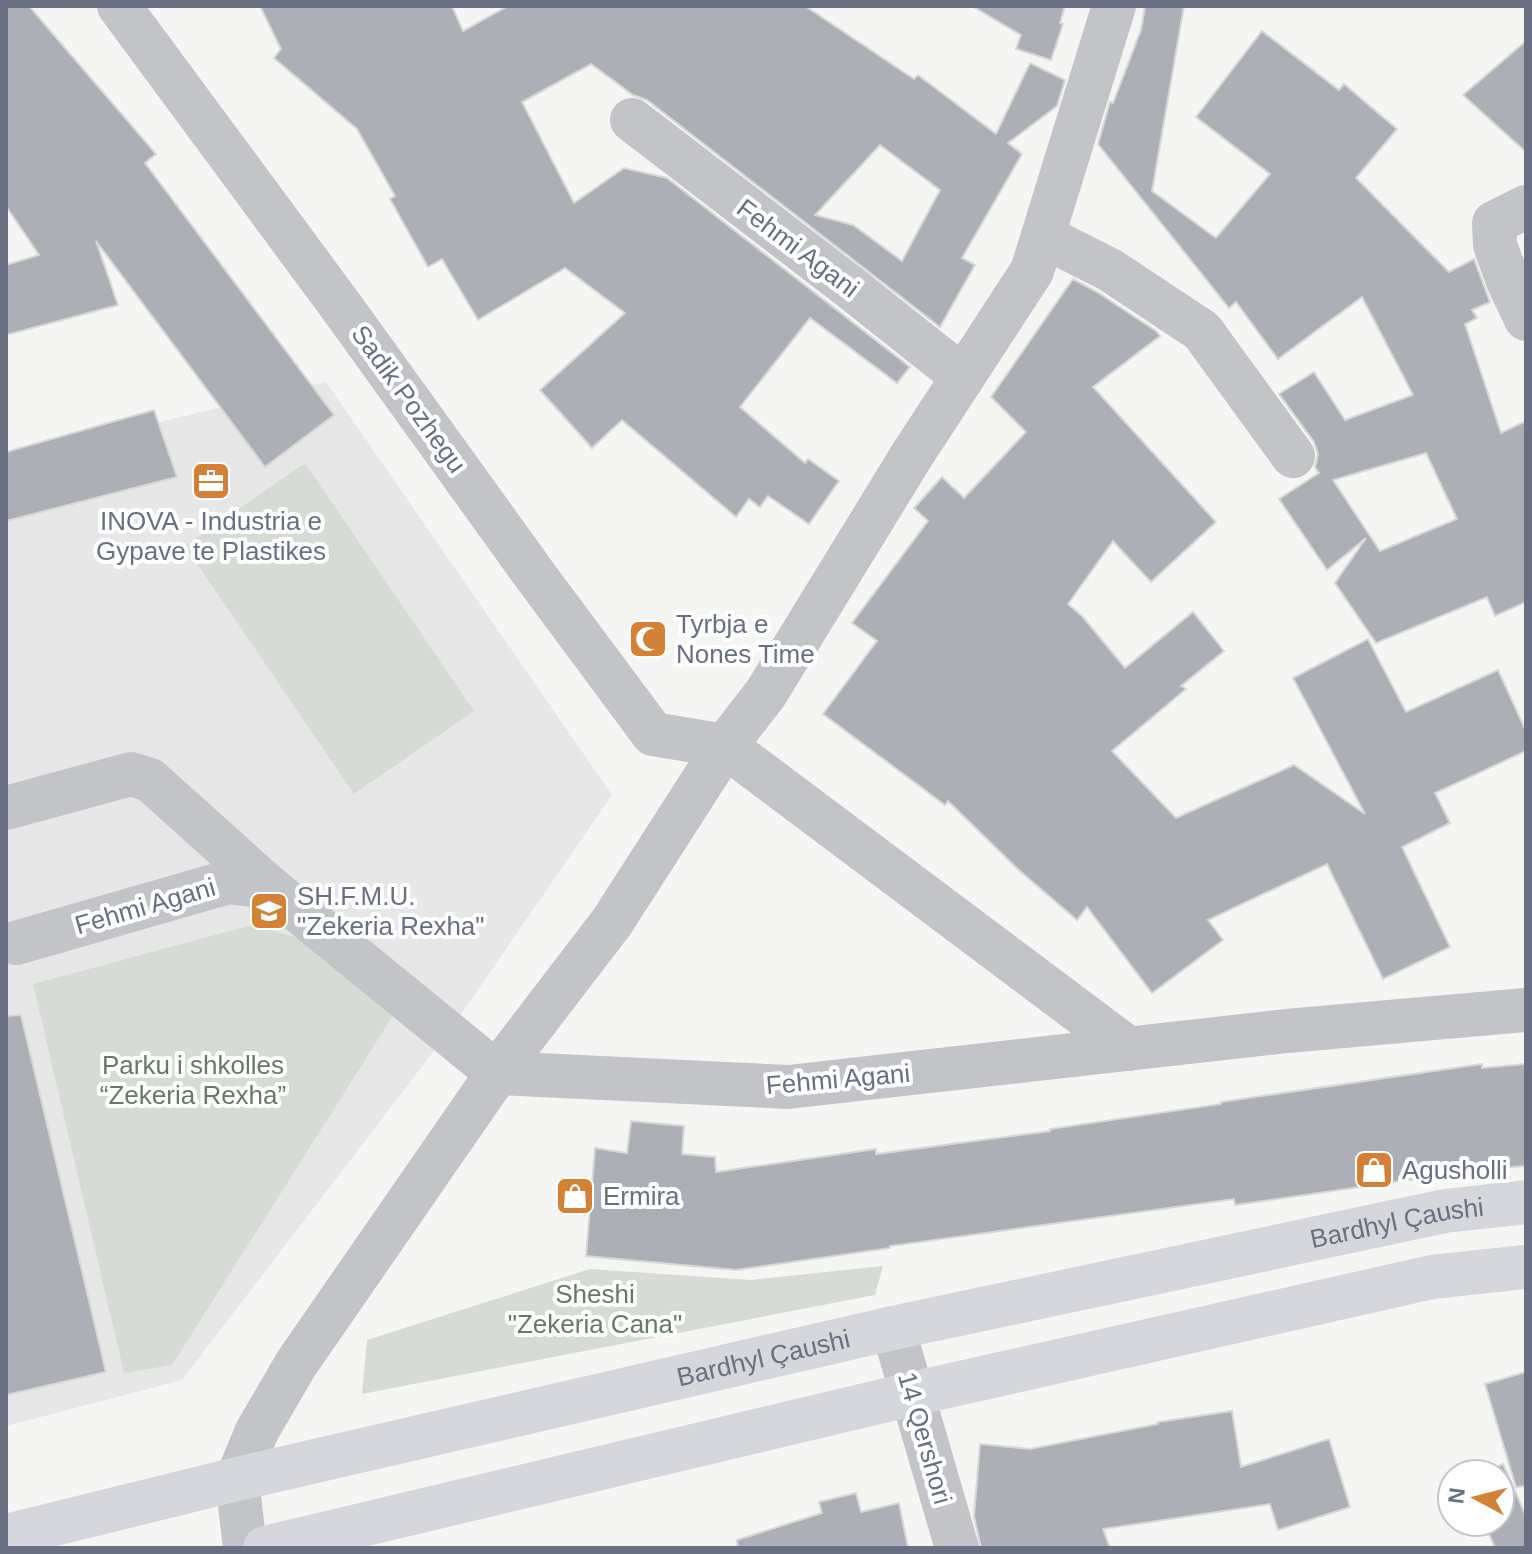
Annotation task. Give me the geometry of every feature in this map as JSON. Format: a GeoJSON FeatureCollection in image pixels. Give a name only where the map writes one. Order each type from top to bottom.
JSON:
{"type":"FeatureCollection","features":[{"type":"Feature","properties":{"kind":"main road","name":"Bardhyl Çaushi"},"geometry":{"type":"LineString","coordinates":[[6,1536],[237,1479],[893,1328],[1445,1211],[1526,1202]]}},
{"type":"Feature","properties":{"kind":"main road"},"geometry":{"type":"LineString","coordinates":[[265,1548],[912,1394],[1432,1277],[1526,1267]]}},
{"type":"Feature","properties":{"kind":"street","name":"Sadik Pozhegu"},"geometry":{"type":"LineString","coordinates":[[119,6],[653,734],[725,746]]}},
{"type":"Feature","properties":{"kind":"street"},"geometry":{"type":"LineString","coordinates":[[245,1548],[237,1479],[257,1431],[296,1364],[497,1073],[612,922],[725,746],[766,693],[912,455],[1032,271],[1114,6]]}},
{"type":"Feature","properties":{"kind":"street","name":"Fehmi Agani"},"geometry":{"type":"LineString","coordinates":[[632,120],[963,377]]}},
{"type":"Feature","properties":{"kind":"street"},"geometry":{"type":"LineString","coordinates":[[1526,207],[1494,223],[1495,245],[1526,319]]}},
{"type":"Feature","properties":{"kind":"street"},"geometry":{"type":"LineString","coordinates":[[1043,236],[1110,270],[1202,331],[1293,456]]}},
{"type":"Feature","properties":{"kind":"street"},"geometry":{"type":"LineString","coordinates":[[725,746],[1129,1049]]}},
{"type":"Feature","properties":{"kind":"street"},"geometry":{"type":"LineString","coordinates":[[6,808],[131,774],[150,780],[269,887],[497,1073]]}},
{"type":"Feature","properties":{"kind":"street","name":"Fehmi Agani"},"geometry":{"type":"LineString","coordinates":[[16,943],[228,882],[269,887]]}},
{"type":"Feature","properties":{"kind":"street","name":"Fehmi Agani"},"geometry":{"type":"LineString","coordinates":[[497,1073],[788,1087],[1287,1031],[1526,1010]]}},
{"type":"Feature","properties":{"kind":"street","name":"14 Qershori"},"geometry":{"type":"LineString","coordinates":[[893,1328],[957,1548]]}},
{"type":"Feature","properties":{"kind":"shaded area","name":"SH.F.M.U. \"Zekeria Rexha\""},"geometry":{"type":"Polygon","coordinates":[[[326,382],[612,795],[453,1026],[182,1380],[6,1426],[6,459],[326,382]]]}},
{"type":"Feature","properties":{"kind":"green space"},"geometry":{"type":"Polygon","coordinates":[[[305,463],[474,711],[354,794],[185,546],[305,463]]]}},
{"type":"Feature","properties":{"kind":"green space","name":"Parku i shkolles “Zekeria Rexha”"},"geometry":{"type":"Polygon","coordinates":[[[252,925],[390,963],[408,992],[172,1365],[124,1373],[33,984],[252,925]]]}},
{"type":"Feature","properties":{"kind":"green space","name":"Sheshi \"Zekeria Cana\""},"geometry":{"type":"Polygon","coordinates":[[[883,1266],[875,1295],[362,1394],[367,1340],[590,1269],[751,1280],[883,1266]]]}},
{"type":"Feature","properties":{"kind":"building"},"geometry":{"type":"Polygon","coordinates":[[[6,6],[29,6],[156,154],[145,163],[334,415],[265,467],[96,241],[118,305],[6,335],[6,265],[39,255],[6,206],[6,6]]]}},
{"type":"Feature","properties":{"kind":"building"},"geometry":{"type":"Polygon","coordinates":[[[260,6],[452,6],[463,31],[508,6],[805,6],[914,79],[918,75],[996,134],[1030,63],[1065,80],[1057,106],[1008,143],[1022,154],[962,258],[975,265],[940,327],[647,100],[633,95],[591,64],[522,102],[574,203],[624,168],[667,178],[910,367],[897,383],[810,318],[740,407],[805,463],[808,459],[839,481],[809,524],[768,496],[760,507],[749,499],[736,517],[622,420],[592,448],[540,390],[625,313],[565,268],[478,320],[442,259],[428,267],[390,199],[395,196],[357,129],[274,58],[281,49],[260,6]],[[880,145],[815,215],[853,225],[902,261],[940,190],[880,145]]]}},
{"type":"Feature","properties":{"kind":"building"},"geometry":{"type":"Polygon","coordinates":[[[972,6],[1065,6],[1060,23],[1063,24],[1051,60],[1016,49],[1021,35],[972,6]]]}},
{"type":"Feature","properties":{"kind":"building"},"geometry":{"type":"Polygon","coordinates":[[[1145,6],[1184,6],[1152,191],[1216,238],[1270,174],[1196,117],[1262,31],[1339,90],[1344,84],[1397,129],[1356,178],[1449,272],[1474,259],[1490,302],[1472,310],[1477,318],[1465,324],[1501,433],[1526,421],[1526,602],[1495,616],[1487,597],[1376,643],[1335,583],[1366,538],[1327,570],[1279,499],[1319,473],[1315,467],[1318,454],[1314,442],[1279,394],[1314,372],[1345,420],[1413,395],[1362,297],[1278,359],[1236,302],[1229,308],[1098,144],[1110,102],[1113,103],[1141,30],[1145,6]],[[1426,453],[1333,480],[1380,551],[1457,519],[1426,453]]]}},
{"type":"Feature","properties":{"kind":"building"},"geometry":{"type":"Polygon","coordinates":[[[1526,41],[1526,152],[1463,95],[1526,41]]]}},
{"type":"Feature","properties":{"kind":"building"},"geometry":{"type":"Polygon","coordinates":[[[1073,279],[1160,336],[1093,387],[1216,522],[1151,582],[1113,541],[1068,604],[1082,616],[1125,668],[1193,612],[1224,651],[1181,686],[1186,689],[1112,751],[1176,818],[1294,765],[1365,814],[1293,678],[1368,639],[1406,712],[1498,670],[1526,731],[1526,751],[1435,793],[1450,823],[1402,847],[1450,947],[1383,979],[1327,864],[1208,920],[1223,940],[1152,993],[1087,907],[1077,920],[1020,871],[948,801],[945,805],[823,714],[877,641],[852,623],[928,521],[914,508],[942,477],[964,498],[1026,432],[991,397],[1073,279]]]}},
{"type":"Feature","properties":{"kind":"building"},"geometry":{"type":"Polygon","coordinates":[[[154,410],[177,477],[6,521],[6,452],[154,410]]]}},
{"type":"Feature","properties":{"kind":"building"},"geometry":{"type":"Polygon","coordinates":[[[21,1015],[106,1372],[6,1395],[6,1016],[21,1015]]]}},
{"type":"Feature","properties":{"kind":"building"},"geometry":{"type":"Polygon","coordinates":[[[1482,1064],[1482,1068],[1526,1064],[1526,1166],[1478,1170],[1235,1205],[1234,1199],[736,1270],[586,1256],[595,1148],[627,1153],[631,1121],[684,1126],[682,1154],[715,1157],[716,1172],[876,1149],[876,1154],[1050,1131],[1221,1102],[1482,1064]]]}},
{"type":"Feature","properties":{"kind":"building"},"geometry":{"type":"Polygon","coordinates":[[[1526,1372],[1526,1486],[1516,1487],[1516,1458],[1507,1458],[1485,1384],[1526,1372]]]}},
{"type":"Feature","properties":{"kind":"building"},"geometry":{"type":"Polygon","coordinates":[[[1232,1411],[1241,1467],[1329,1439],[1350,1507],[1278,1530],[1270,1504],[1103,1529],[1110,1548],[981,1548],[974,1516],[980,1444],[1030,1449],[1158,1422],[1232,1411]]]}},
{"type":"Feature","properties":{"kind":"building"},"geometry":{"type":"Polygon","coordinates":[[[856,1493],[861,1512],[899,1503],[908,1548],[738,1548],[737,1540],[822,1513],[819,1502],[856,1493]]]}},
{"type":"Feature","properties":{"kind":"building"},"geometry":{"type":"Polygon","coordinates":[[[1516,1493],[1526,1516],[1526,1548],[1495,1548],[1491,1538],[1516,1538],[1516,1493]]]}},
{"type":"Feature","properties":{"kind":"place","name":"INOVA - Industria e Gypave te Plastikes"},"geometry":{"type":"Point","coordinates":[211,481]}},
{"type":"Feature","properties":{"kind":"place","name":"Tyrbja e Nones Time"},"geometry":{"type":"Point","coordinates":[648,639]}},
{"type":"Feature","properties":{"kind":"place","name":"SH.F.M.U. \"Zekeria Rexha\""},"geometry":{"type":"Point","coordinates":[269,911]}},
{"type":"Feature","properties":{"kind":"place","name":"Agusholli"},"geometry":{"type":"Point","coordinates":[1374,1170]}},
{"type":"Feature","properties":{"kind":"place","name":"Ermira"},"geometry":{"type":"Point","coordinates":[575,1196]}}]}
